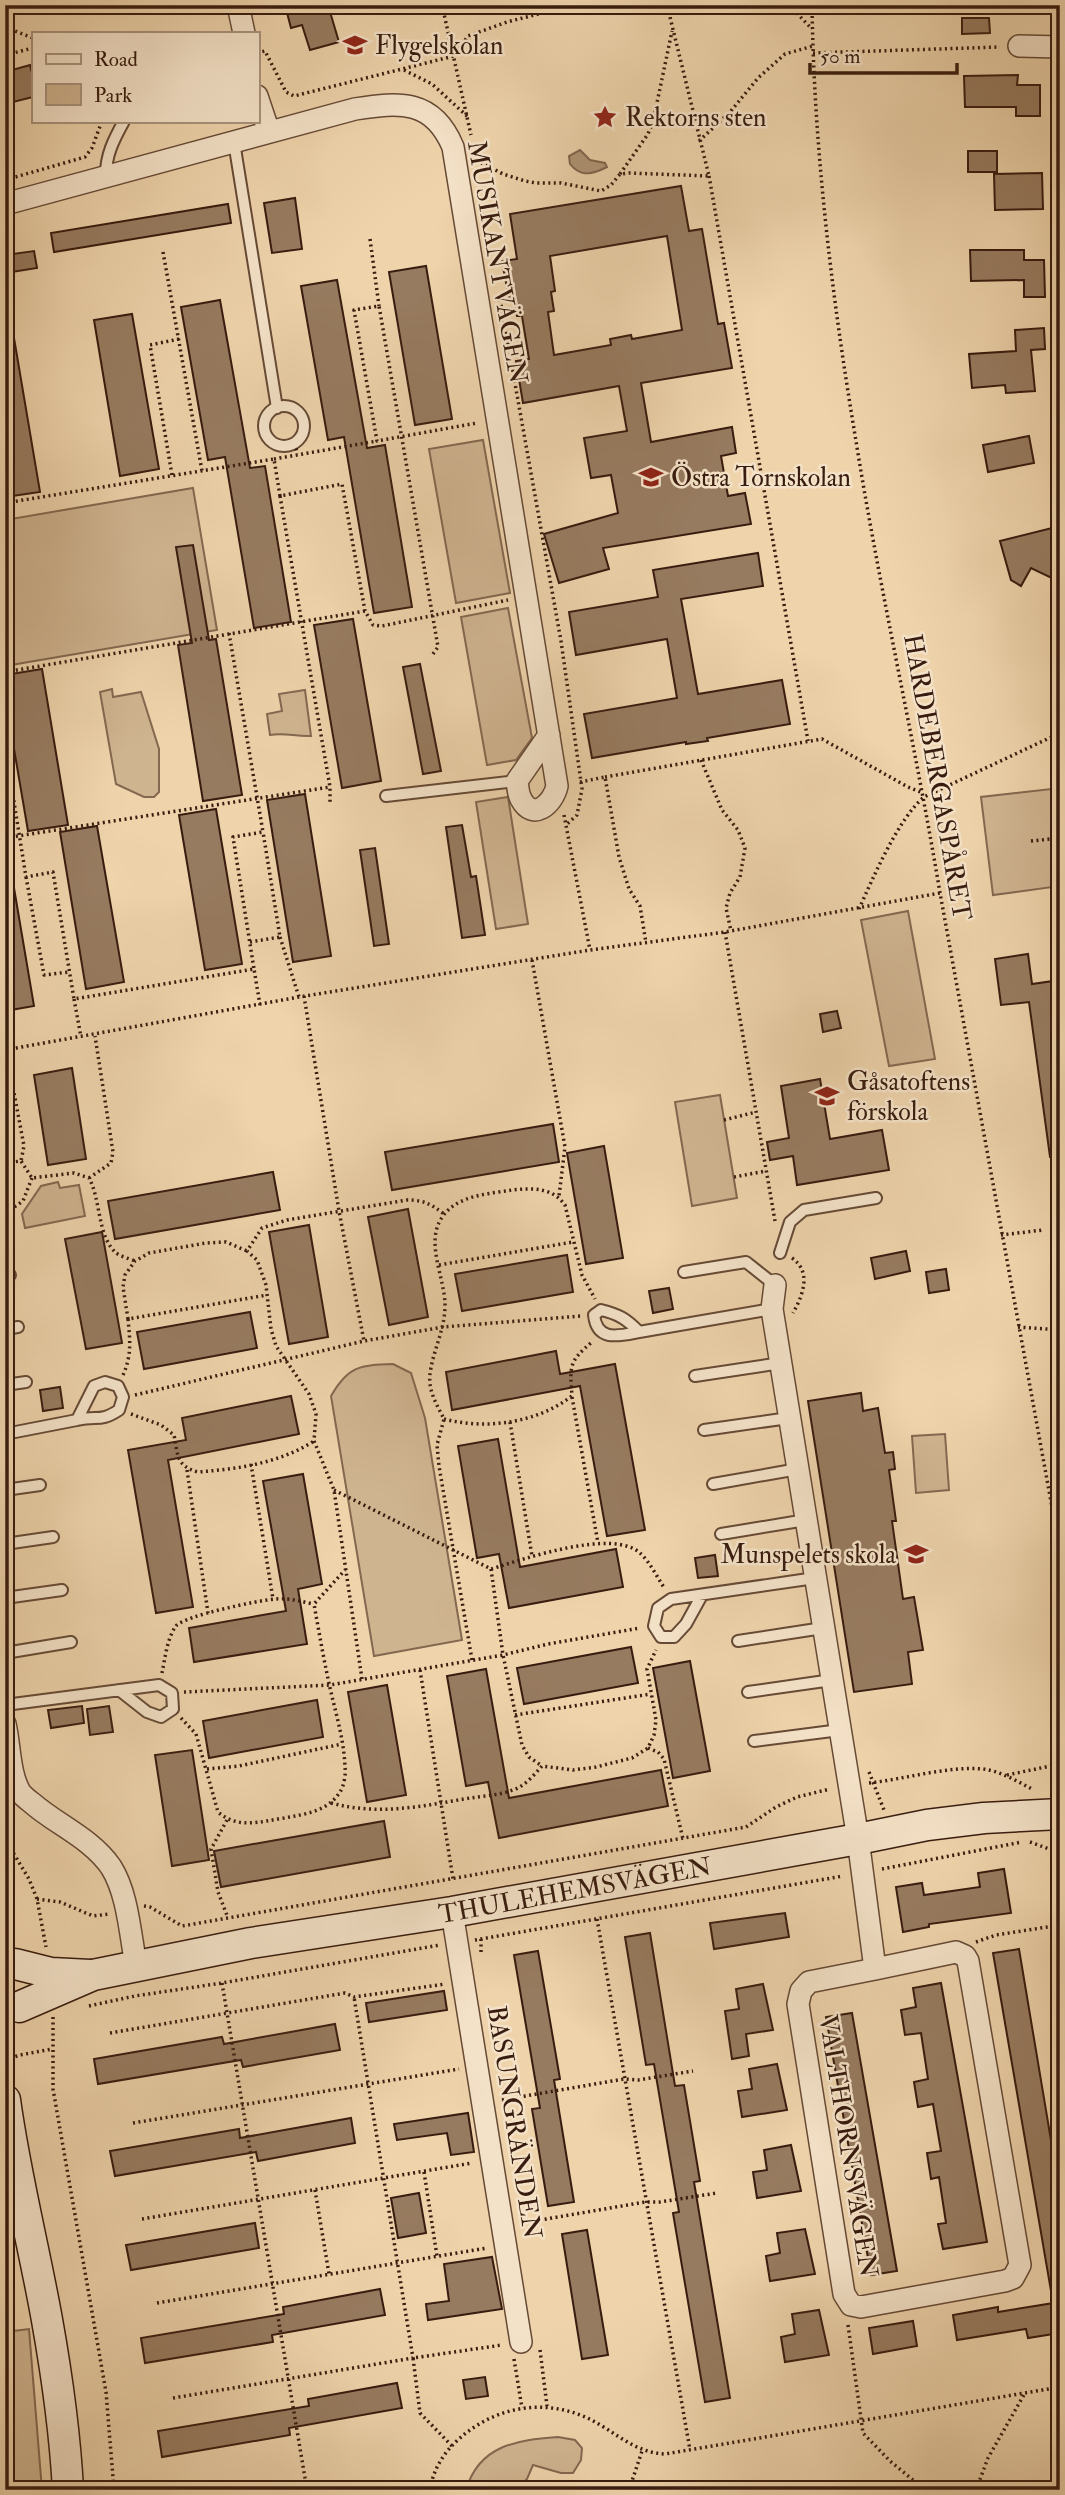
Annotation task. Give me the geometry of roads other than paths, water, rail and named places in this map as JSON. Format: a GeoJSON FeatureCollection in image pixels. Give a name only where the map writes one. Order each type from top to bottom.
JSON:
{"type":"FeatureCollection","features":[{"type":"Feature","properties":{"kind":"street"},"geometry":{"type":"LineString","coordinates":[[238,5],[244,32]]}},
{"type":"Feature","properties":{"kind":"street"},"geometry":{"type":"LineString","coordinates":[[1019,46],[1060,47]]}},
{"type":"Feature","properties":{"kind":"street"},"geometry":{"type":"LineString","coordinates":[[259,102],[269,132]]}},
{"type":"Feature","properties":{"kind":"street","name":"MUSIKANTVÄGEN"},"geometry":{"type":"LineString","coordinates":[[5,204],[355,109],[391,103],[411,106],[430,114],[445,129],[453,147],[549,735],[557,786],[555,797],[548,805],[538,810],[528,807],[521,799],[517,781]]}},
{"type":"Feature","properties":{"kind":"street"},"geometry":{"type":"LineString","coordinates":[[517,781],[549,735]]}},
{"type":"Feature","properties":{"kind":"street"},"geometry":{"type":"LineString","coordinates":[[775,1285],[772,1309],[858,1839],[875,1969]]}},
{"type":"Feature","properties":{"kind":"street"},"geometry":{"type":"LineString","coordinates":[[5,1724],[13,1770],[21,1793],[40,1810],[86,1840],[105,1858],[119,1884],[136,1965]]}},
{"type":"Feature","properties":{"kind":"street","name":"THULEHEMSVÄGEN"},"geometry":{"type":"LineString","coordinates":[[9,2018],[52,1984],[136,1965],[251,1943],[453,1912],[927,1825],[1047,1814]]}},
{"type":"Feature","properties":{"kind":"street","name":"BASUNGRÄNDEN"},"geometry":{"type":"LineString","coordinates":[[453,1912],[505,2235],[516,2343]]}},
{"type":"Feature","properties":{"kind":"street","name":"VALTHORNSVÄGEN"},"geometry":{"type":"LineString","coordinates":[[956,1952],[965,1956],[968,1961],[1020,2265],[1013,2277],[1005,2281],[861,2307],[851,2305],[845,2299],[798,2004],[801,1990],[809,1982],[875,1969],[956,1952]]}},
{"type":"Feature","properties":{"kind":"street"},"geometry":{"type":"LineString","coordinates":[[8,1958],[23,1976],[24,1992],[9,2018]]}},
{"type":"Feature","properties":{"kind":"street","name":"THULEHEMSVÄGEN"},"geometry":{"type":"LineString","coordinates":[[8,1958],[52,1984]]}},
{"type":"Feature","properties":{"kind":"street"},"geometry":{"type":"LineString","coordinates":[[5,2100],[8,2131],[47,2320],[68,2490]]}},
{"type":"Feature","properties":{"kind":"lane"},"geometry":{"type":"LineString","coordinates":[[106,178],[109,151],[124,122]]}},
{"type":"Feature","properties":{"kind":"lane"},"geometry":{"type":"LineString","coordinates":[[234,142],[277,408]]}},
{"type":"Feature","properties":{"kind":"lane"},"geometry":{"type":"LineString","coordinates":[[290,407],[301,414],[303,433],[295,449],[282,446],[266,435],[264,422],[277,408],[290,407]]}},
{"type":"Feature","properties":{"kind":"lane"},"geometry":{"type":"LineString","coordinates":[[386,796],[517,781]]}},
{"type":"Feature","properties":{"kind":"lane"},"geometry":{"type":"LineString","coordinates":[[780,1253],[790,1222],[804,1210],[876,1198]]}},
{"type":"Feature","properties":{"kind":"lane"},"geometry":{"type":"LineString","coordinates":[[684,1272],[746,1262],[775,1285]]}},
{"type":"Feature","properties":{"kind":"lane"},"geometry":{"type":"LineString","coordinates":[[639,1332],[626,1319],[597,1313],[595,1326],[602,1334],[618,1336],[772,1309]]}},
{"type":"Feature","properties":{"kind":"lane"},"geometry":{"type":"LineString","coordinates":[[5,1329],[18,1327]]}},
{"type":"Feature","properties":{"kind":"lane"},"geometry":{"type":"LineString","coordinates":[[695,1376],[781,1363]]}},
{"type":"Feature","properties":{"kind":"lane"},"geometry":{"type":"LineString","coordinates":[[5,1385],[26,1382]]}},
{"type":"Feature","properties":{"kind":"lane"},"geometry":{"type":"LineString","coordinates":[[5,1434],[77,1420],[87,1418],[104,1420],[119,1410],[120,1392],[105,1382],[94,1386],[77,1420]]}},
{"type":"Feature","properties":{"kind":"lane"},"geometry":{"type":"LineString","coordinates":[[704,1430],[789,1418]]}},
{"type":"Feature","properties":{"kind":"lane"},"geometry":{"type":"LineString","coordinates":[[713,1484],[798,1469]]}},
{"type":"Feature","properties":{"kind":"lane"},"geometry":{"type":"LineString","coordinates":[[5,1490],[40,1485]]}},
{"type":"Feature","properties":{"kind":"lane"},"geometry":{"type":"LineString","coordinates":[[721,1534],[806,1520]]}},
{"type":"Feature","properties":{"kind":"lane"},"geometry":{"type":"LineString","coordinates":[[5,1544],[52,1537]]}},
{"type":"Feature","properties":{"kind":"lane"},"geometry":{"type":"LineString","coordinates":[[702,1595],[686,1624],[674,1637],[661,1637],[654,1626],[659,1608],[671,1599],[815,1578]]}},
{"type":"Feature","properties":{"kind":"lane"},"geometry":{"type":"LineString","coordinates":[[5,1598],[62,1590]]}},
{"type":"Feature","properties":{"kind":"lane"},"geometry":{"type":"LineString","coordinates":[[738,1641],[823,1628]]}},
{"type":"Feature","properties":{"kind":"lane"},"geometry":{"type":"LineString","coordinates":[[5,1653],[71,1642]]}},
{"type":"Feature","properties":{"kind":"lane"},"geometry":{"type":"LineString","coordinates":[[748,1692],[832,1680]]}},
{"type":"Feature","properties":{"kind":"lane"},"geometry":{"type":"LineString","coordinates":[[5,1705],[119,1690],[159,1685],[172,1693],[173,1709],[161,1717],[147,1712],[119,1690]]}},
{"type":"Feature","properties":{"kind":"lane"},"geometry":{"type":"LineString","coordinates":[[754,1741],[840,1730]]}},
{"type":"Feature","properties":{"kind":"place","name":"Flygelskolan"},"geometry":{"type":"Point","coordinates":[355,45]}},
{"type":"Feature","properties":{"kind":"place","name":"Rektorns sten"},"geometry":{"type":"Point","coordinates":[605,117]}},
{"type":"Feature","properties":{"kind":"place","name":"Östra Tornskolan"},"geometry":{"type":"Point","coordinates":[651,477]}},
{"type":"Feature","properties":{"kind":"place","name":"Gåsatoftens förskola"},"geometry":{"type":"Point","coordinates":[827,1096]}},
{"type":"Feature","properties":{"kind":"place","name":"Munspelets skola"},"geometry":{"type":"Point","coordinates":[916,1554]}}]}
